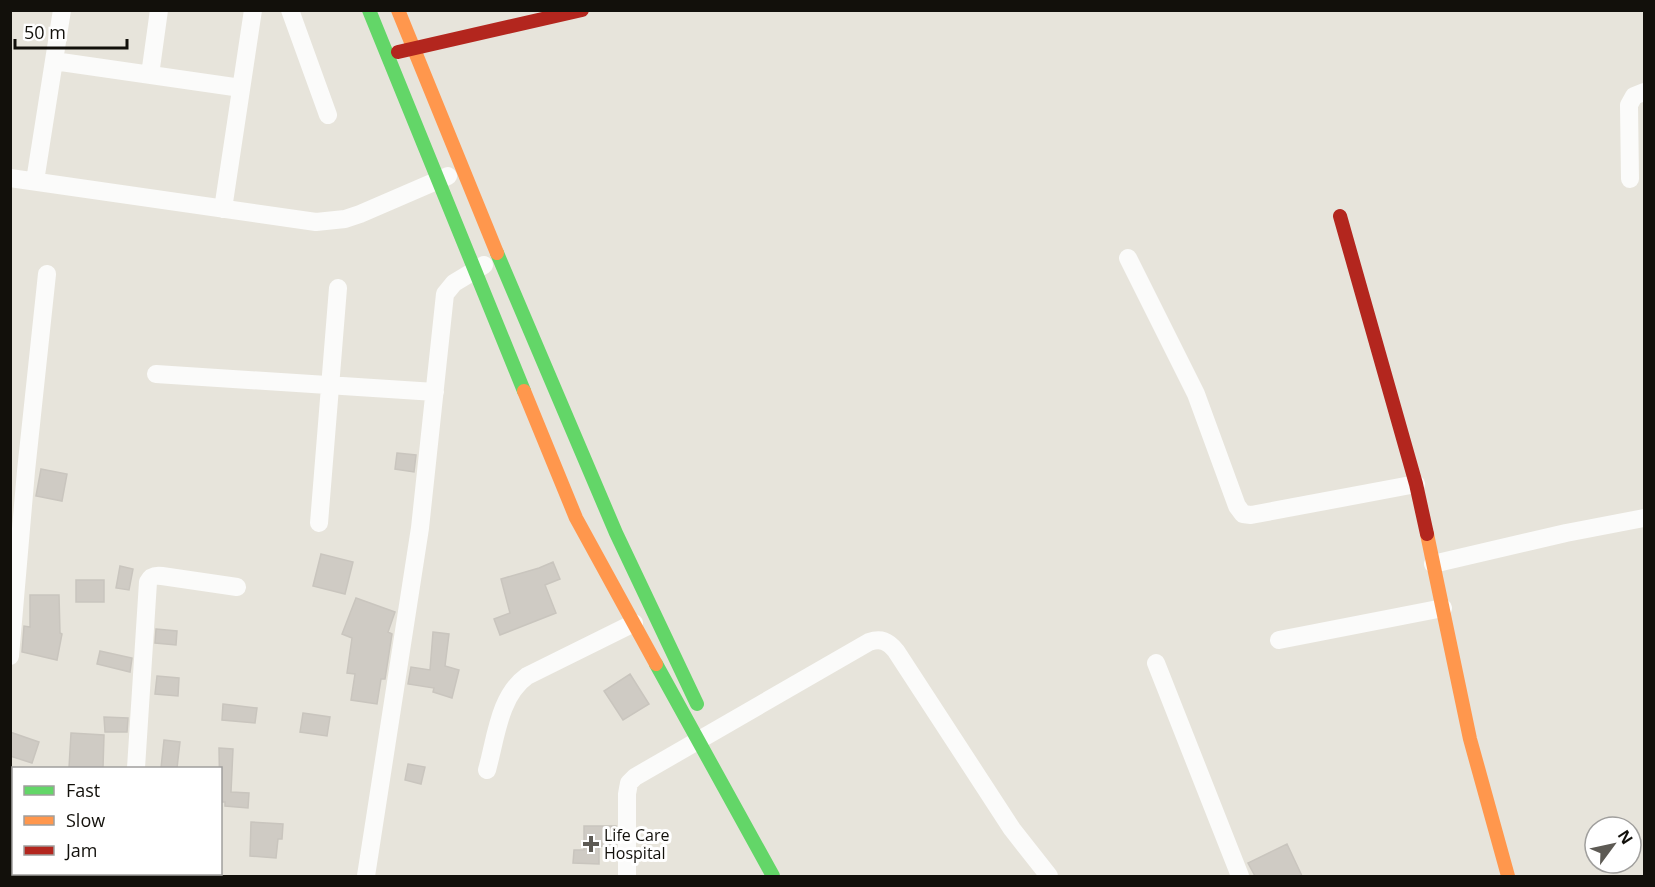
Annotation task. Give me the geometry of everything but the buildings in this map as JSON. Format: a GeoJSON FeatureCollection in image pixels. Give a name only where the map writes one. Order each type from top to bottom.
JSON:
{"type":"FeatureCollection","features":[{"type":"Feature","properties":{"kind":"street"},"geometry":{"type":"LineString","coordinates":[[35,181],[62,10]]}},
{"type":"Feature","properties":{"kind":"street"},"geometry":{"type":"LineString","coordinates":[[150,75],[159,10]]}},
{"type":"Feature","properties":{"kind":"street"},"geometry":{"type":"LineString","coordinates":[[223,209],[253,10]]}},
{"type":"Feature","properties":{"kind":"street"},"geometry":{"type":"LineString","coordinates":[[290,10],[328,116]]}},
{"type":"Feature","properties":{"kind":"street"},"geometry":{"type":"LineString","coordinates":[[369,10],[576,518],[634,623],[707,730]]}},
{"type":"Feature","properties":{"kind":"street"},"geometry":{"type":"LineString","coordinates":[[398,10],[602,505],[773,876]]}},
{"type":"Feature","properties":{"kind":"street"},"geometry":{"type":"LineString","coordinates":[[387,55],[413,47],[582,10]]}},
{"type":"Feature","properties":{"kind":"street"},"geometry":{"type":"LineString","coordinates":[[54,61],[241,88]]}},
{"type":"Feature","properties":{"kind":"street"},"geometry":{"type":"LineString","coordinates":[[1630,179],[1629,105],[1634,96],[1644,92]]}},
{"type":"Feature","properties":{"kind":"street"},"geometry":{"type":"LineString","coordinates":[[10,178],[294,220],[332,221],[360,214],[463,170]]}},
{"type":"Feature","properties":{"kind":"street"},"geometry":{"type":"LineString","coordinates":[[1340,216],[1416,484],[1470,739],[1508,876]]}},
{"type":"Feature","properties":{"kind":"street"},"geometry":{"type":"LineString","coordinates":[[366,876],[420,528],[445,294],[454,283],[499,256]]}},
{"type":"Feature","properties":{"kind":"street"},"geometry":{"type":"LineString","coordinates":[[1128,258],[1197,394],[1237,506],[1243,514],[1251,515],[1416,484]]}},
{"type":"Feature","properties":{"kind":"street"},"geometry":{"type":"LineString","coordinates":[[10,656],[26,471],[47,274]]}},
{"type":"Feature","properties":{"kind":"street"},"geometry":{"type":"LineString","coordinates":[[319,523],[338,288]]}},
{"type":"Feature","properties":{"kind":"street"},"geometry":{"type":"LineString","coordinates":[[156,374],[435,393]]}},
{"type":"Feature","properties":{"kind":"street"},"geometry":{"type":"LineString","coordinates":[[1433,564],[1575,531],[1644,518]]}},
{"type":"Feature","properties":{"kind":"street"},"geometry":{"type":"LineString","coordinates":[[136,767],[148,582],[152,576],[162,576],[237,587]]}},
{"type":"Feature","properties":{"kind":"street"},"geometry":{"type":"LineString","coordinates":[[1279,640],[1443,608]]}},
{"type":"Feature","properties":{"kind":"street"},"geometry":{"type":"LineString","coordinates":[[487,770],[506,700],[514,686],[527,676],[634,623]]}},
{"type":"Feature","properties":{"kind":"street"},"geometry":{"type":"LineString","coordinates":[[627,876],[629,783],[641,772],[707,730],[877,639],[891,644],[1012,829],[1049,876]]}},
{"type":"Feature","properties":{"kind":"street"},"geometry":{"type":"LineString","coordinates":[[1156,663],[1240,876]]}},
{"type":"Feature","properties":{"kind":"traffic: fast"},"geometry":{"type":"LineString","coordinates":[[369,10],[524,391]]}},
{"type":"Feature","properties":{"kind":"traffic: fast"},"geometry":{"type":"LineString","coordinates":[[497,253],[616,533],[697,704]]}},
{"type":"Feature","properties":{"kind":"traffic: fast"},"geometry":{"type":"LineString","coordinates":[[656,664],[773,876]]}},
{"type":"Feature","properties":{"kind":"traffic: slow"},"geometry":{"type":"LineString","coordinates":[[398,10],[497,253]]}},
{"type":"Feature","properties":{"kind":"traffic: slow"},"geometry":{"type":"LineString","coordinates":[[524,391],[576,518],[656,664]]}},
{"type":"Feature","properties":{"kind":"traffic: slow"},"geometry":{"type":"LineString","coordinates":[[1427,534],[1470,739],[1508,876]]}},
{"type":"Feature","properties":{"kind":"traffic: jam"},"geometry":{"type":"LineString","coordinates":[[398,52],[582,10]]}},
{"type":"Feature","properties":{"kind":"traffic: jam"},"geometry":{"type":"LineString","coordinates":[[1340,216],[1416,484],[1427,534]]}},
{"type":"Feature","properties":{"kind":"place","name":"Life Care Hospital"},"geometry":{"type":"Point","coordinates":[591,844]}}]}
